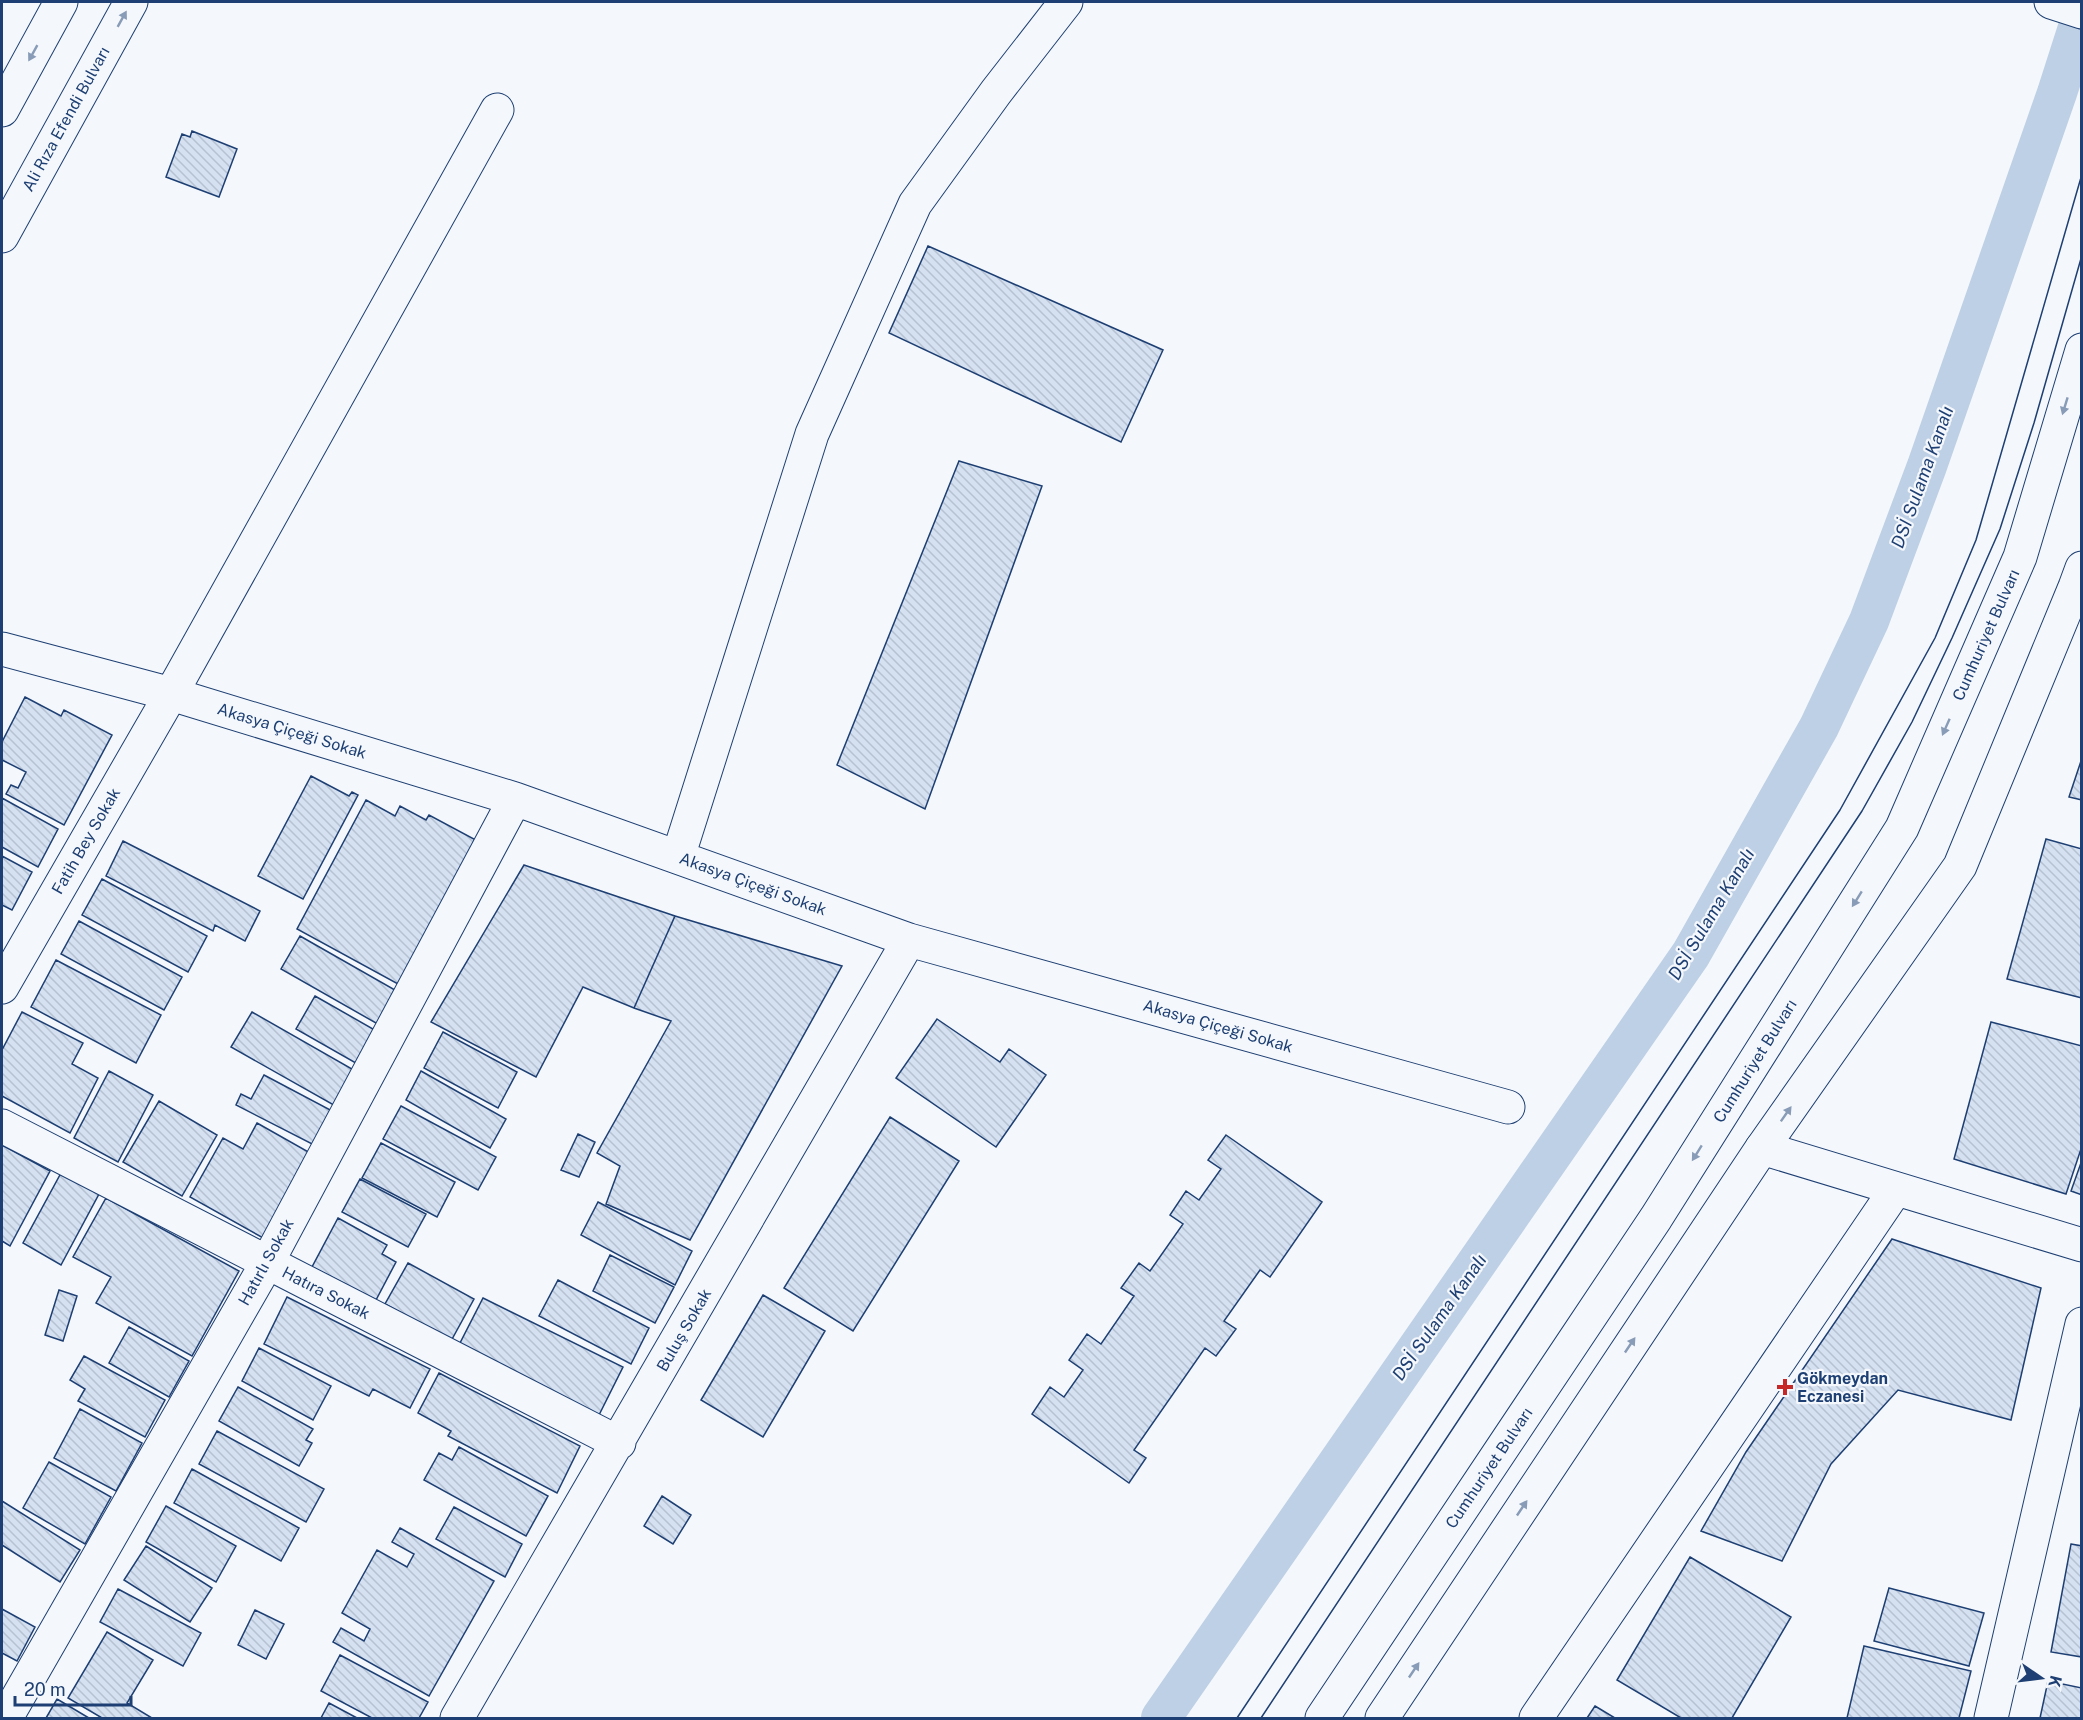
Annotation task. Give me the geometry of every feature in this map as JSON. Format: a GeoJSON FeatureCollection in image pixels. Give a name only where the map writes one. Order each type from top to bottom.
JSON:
{"type":"FeatureCollection","features":[{"type":"Feature","properties":{"kind":"street"},"geometry":{"type":"LineString","coordinates":[[2,110],[61,2]]}},
{"type":"Feature","properties":{"kind":"street","name":"Ali Rıza Efendi Bulvarı"},"geometry":{"type":"LineString","coordinates":[[2,236],[131,2]]}},
{"type":"Feature","properties":{"kind":"street"},"geometry":{"type":"LineString","coordinates":[[678,857],[812,434],[915,204],[996,92],[1066,2]]}},
{"type":"Feature","properties":{"kind":"street"},"geometry":{"type":"LineString","coordinates":[[2051,2],[2082,12]]}},
{"type":"Feature","properties":{"kind":"street","name":"Fatih Bey Sokak"},"geometry":{"type":"LineString","coordinates":[[2,987],[171,694],[497,110]]}},
{"type":"Feature","properties":{"kind":"street","name":"Cumhuriyet Bulvarı"},"geometry":{"type":"LineString","coordinates":[[1322,1719],[1656,1218],[1902,828],[2020,557],[2082,350]]}},
{"type":"Feature","properties":{"kind":"street"},"geometry":{"type":"LineString","coordinates":[[1382,1719],[1762,1148],[1960,866],[2082,568]]}},
{"type":"Feature","properties":{"kind":"street","name":"Akasya Çiçeği Sokak"},"geometry":{"type":"LineString","coordinates":[[2,649],[171,694],[515,799],[909,940],[1508,1107]]}},
{"type":"Feature","properties":{"kind":"street","name":"Hatırlı Sokak"},"geometry":{"type":"LineString","coordinates":[[6,1719],[267,1263],[515,799]]}},
{"type":"Feature","properties":{"kind":"street","name":"Buluş Sokak"},"geometry":{"type":"LineString","coordinates":[[457,1719],[909,940]]}},
{"type":"Feature","properties":{"kind":"street","name":"Hatıra Sokak"},"geometry":{"type":"LineString","coordinates":[[2,1126],[619,1443]]}},
{"type":"Feature","properties":{"kind":"street"},"geometry":{"type":"LineString","coordinates":[[1762,1148],[2082,1245]]}},
{"type":"Feature","properties":{"kind":"street"},"geometry":{"type":"LineString","coordinates":[[1536,1719],[1896,1189]]}},
{"type":"Feature","properties":{"kind":"street"},"geometry":{"type":"LineString","coordinates":[[1991,1719],[2082,1324]]}},
{"type":"Feature","properties":{"kind":"building"},"geometry":{"type":"Polygon","coordinates":[[[192,131],[237,149],[219,197],[166,177],[182,134],[190,137],[192,131]]]}},
{"type":"Feature","properties":{"kind":"building"},"geometry":{"type":"Polygon","coordinates":[[[928,246],[1163,350],[1121,442],[889,333],[928,246]]]}},
{"type":"Feature","properties":{"kind":"building"},"geometry":{"type":"Polygon","coordinates":[[[959,461],[1042,486],[925,809],[837,765],[959,461]]]}},
{"type":"Feature","properties":{"kind":"building"},"geometry":{"type":"Polygon","coordinates":[[[25,697],[61,716],[64,710],[112,735],[64,825],[6,794],[11,785],[18,788],[26,772],[2,760],[2,742],[25,697]]]}},
{"type":"Feature","properties":{"kind":"building"},"geometry":{"type":"Polygon","coordinates":[[[2082,758],[2082,800],[2069,797],[2082,758]]]}},
{"type":"Feature","properties":{"kind":"building"},"geometry":{"type":"Polygon","coordinates":[[[311,776],[349,796],[352,792],[358,795],[303,899],[258,876],[311,776]]]}},
{"type":"Feature","properties":{"kind":"building"},"geometry":{"type":"Polygon","coordinates":[[[2,798],[58,829],[38,867],[2,847],[2,798]]]}},
{"type":"Feature","properties":{"kind":"building"},"geometry":{"type":"Polygon","coordinates":[[[366,800],[395,816],[400,806],[426,820],[429,815],[487,846],[409,990],[297,929],[366,800]]]}},
{"type":"Feature","properties":{"kind":"building"},"geometry":{"type":"Polygon","coordinates":[[[2046,839],[2082,849],[2082,998],[2007,979],[2046,839]]]}},
{"type":"Feature","properties":{"kind":"building"},"geometry":{"type":"Polygon","coordinates":[[[123,841],[260,911],[245,941],[215,925],[213,931],[106,876],[123,841]]]}},
{"type":"Feature","properties":{"kind":"building"},"geometry":{"type":"Polygon","coordinates":[[[2,856],[32,872],[12,910],[2,905],[2,856]]]}},
{"type":"Feature","properties":{"kind":"building"},"geometry":{"type":"Polygon","coordinates":[[[524,865],[675,916],[634,1008],[583,987],[536,1077],[431,1022],[524,865]]]}},
{"type":"Feature","properties":{"kind":"building"},"geometry":{"type":"Polygon","coordinates":[[[102,879],[207,936],[188,972],[82,915],[102,879]]]}},
{"type":"Feature","properties":{"kind":"building"},"geometry":{"type":"Polygon","coordinates":[[[675,916],[842,966],[690,1240],[606,1204],[620,1166],[597,1153],[671,1021],[634,1008],[675,916]]]}},
{"type":"Feature","properties":{"kind":"building"},"geometry":{"type":"Polygon","coordinates":[[[79,921],[182,977],[164,1010],[61,954],[79,921]]]}},
{"type":"Feature","properties":{"kind":"building"},"geometry":{"type":"Polygon","coordinates":[[[300,936],[402,994],[383,1027],[281,969],[300,936]]]}},
{"type":"Feature","properties":{"kind":"building"},"geometry":{"type":"Polygon","coordinates":[[[56,960],[161,1015],[136,1063],[31,1007],[56,960]]]}},
{"type":"Feature","properties":{"kind":"building"},"geometry":{"type":"Polygon","coordinates":[[[315,996],[380,1033],[361,1066],[296,1029],[315,996]]]}},
{"type":"Feature","properties":{"kind":"building"},"geometry":{"type":"Polygon","coordinates":[[[22,1012],[83,1043],[72,1064],[98,1078],[70,1133],[2,1096],[2,1050],[22,1012]]]}},
{"type":"Feature","properties":{"kind":"building"},"geometry":{"type":"Polygon","coordinates":[[[252,1012],[359,1073],[339,1108],[231,1047],[252,1012]]]}},
{"type":"Feature","properties":{"kind":"building"},"geometry":{"type":"Polygon","coordinates":[[[937,1019],[1000,1062],[1009,1049],[1046,1075],[996,1147],[896,1078],[937,1019]]]}},
{"type":"Feature","properties":{"kind":"building"},"geometry":{"type":"Polygon","coordinates":[[[1991,1022],[2082,1046],[2082,1146],[2066,1194],[1954,1159],[1991,1022]]]}},
{"type":"Feature","properties":{"kind":"building"},"geometry":{"type":"Polygon","coordinates":[[[443,1032],[517,1072],[498,1108],[424,1068],[443,1032]]]}},
{"type":"Feature","properties":{"kind":"building"},"geometry":{"type":"Polygon","coordinates":[[[109,1071],[153,1095],[118,1162],[74,1138],[109,1071]]]}},
{"type":"Feature","properties":{"kind":"building"},"geometry":{"type":"Polygon","coordinates":[[[421,1071],[506,1119],[490,1148],[406,1100],[421,1071]]]}},
{"type":"Feature","properties":{"kind":"building"},"geometry":{"type":"Polygon","coordinates":[[[264,1075],[336,1113],[318,1147],[236,1105],[241,1094],[251,1099],[264,1075]]]}},
{"type":"Feature","properties":{"kind":"building"},"geometry":{"type":"Polygon","coordinates":[[[159,1101],[217,1135],[182,1196],[123,1162],[159,1101]]]}},
{"type":"Feature","properties":{"kind":"building"},"geometry":{"type":"Polygon","coordinates":[[[401,1106],[496,1157],[478,1190],[383,1139],[401,1106]]]}},
{"type":"Feature","properties":{"kind":"building"},"geometry":{"type":"Polygon","coordinates":[[[890,1117],[959,1161],[853,1331],[784,1288],[890,1117]]]}},
{"type":"Feature","properties":{"kind":"building"},"geometry":{"type":"Polygon","coordinates":[[[257,1123],[312,1154],[265,1239],[190,1197],[223,1138],[243,1149],[257,1123]]]}},
{"type":"Feature","properties":{"kind":"building"},"geometry":{"type":"Polygon","coordinates":[[[578,1134],[595,1142],[579,1177],[561,1170],[578,1134]]]}},
{"type":"Feature","properties":{"kind":"building"},"geometry":{"type":"Polygon","coordinates":[[[1226,1135],[1322,1202],[1270,1277],[1260,1270],[1224,1321],[1236,1329],[1216,1356],[1205,1348],[1134,1450],[1146,1458],[1129,1483],[1032,1414],[1050,1387],[1064,1397],[1083,1370],[1069,1360],[1087,1334],[1101,1344],[1134,1296],[1121,1288],[1139,1263],[1150,1271],[1183,1224],[1170,1215],[1186,1191],[1199,1200],[1221,1169],[1208,1160],[1226,1135]]]}},
{"type":"Feature","properties":{"kind":"building"},"geometry":{"type":"Polygon","coordinates":[[[381,1143],[455,1182],[437,1217],[362,1178],[381,1143]]]}},
{"type":"Feature","properties":{"kind":"building"},"geometry":{"type":"Polygon","coordinates":[[[2,1145],[50,1171],[10,1246],[2,1241],[2,1145]]]}},
{"type":"Feature","properties":{"kind":"building"},"geometry":{"type":"Polygon","coordinates":[[[2082,1160],[2082,1195],[2071,1191],[2082,1160]]]}},
{"type":"Feature","properties":{"kind":"building"},"geometry":{"type":"Polygon","coordinates":[[[61,1173],[99,1194],[61,1265],[23,1243],[61,1173]]]}},
{"type":"Feature","properties":{"kind":"building"},"geometry":{"type":"Polygon","coordinates":[[[360,1179],[426,1214],[408,1247],[342,1212],[360,1179]]]}},
{"type":"Feature","properties":{"kind":"building"},"geometry":{"type":"Polygon","coordinates":[[[106,1198],[239,1271],[192,1356],[96,1303],[111,1277],[73,1257],[106,1198]]]}},
{"type":"Feature","properties":{"kind":"building"},"geometry":{"type":"Polygon","coordinates":[[[598,1202],[692,1251],[675,1285],[581,1235],[598,1202]]]}},
{"type":"Feature","properties":{"kind":"building"},"geometry":{"type":"Polygon","coordinates":[[[338,1218],[387,1245],[382,1254],[396,1262],[376,1300],[312,1267],[338,1218]]]}},
{"type":"Feature","properties":{"kind":"building"},"geometry":{"type":"Polygon","coordinates":[[[1892,1239],[2041,1288],[2011,1420],[1898,1390],[1831,1464],[1782,1561],[1701,1531],[1746,1452],[1892,1239]]]}},
{"type":"Feature","properties":{"kind":"building"},"geometry":{"type":"Polygon","coordinates":[[[610,1255],[674,1287],[655,1323],[593,1291],[610,1255]]]}},
{"type":"Feature","properties":{"kind":"building"},"geometry":{"type":"Polygon","coordinates":[[[408,1263],[474,1299],[451,1341],[385,1304],[408,1263]]]}},
{"type":"Feature","properties":{"kind":"building"},"geometry":{"type":"Polygon","coordinates":[[[558,1280],[649,1328],[631,1364],[539,1316],[558,1280]]]}},
{"type":"Feature","properties":{"kind":"building"},"geometry":{"type":"Polygon","coordinates":[[[59,1290],[77,1296],[63,1341],[45,1335],[59,1290]]]}},
{"type":"Feature","properties":{"kind":"building"},"geometry":{"type":"Polygon","coordinates":[[[763,1295],[825,1331],[763,1437],[701,1400],[763,1295]]]}},
{"type":"Feature","properties":{"kind":"building"},"geometry":{"type":"Polygon","coordinates":[[[287,1297],[430,1369],[410,1408],[373,1389],[369,1396],[264,1344],[287,1297]]]}},
{"type":"Feature","properties":{"kind":"building"},"geometry":{"type":"Polygon","coordinates":[[[483,1298],[623,1367],[599,1415],[459,1345],[483,1298]]]}},
{"type":"Feature","properties":{"kind":"building"},"geometry":{"type":"Polygon","coordinates":[[[129,1327],[189,1361],[169,1397],[109,1363],[129,1327]]]}},
{"type":"Feature","properties":{"kind":"building"},"geometry":{"type":"Polygon","coordinates":[[[259,1348],[331,1386],[313,1420],[242,1381],[259,1348]]]}},
{"type":"Feature","properties":{"kind":"building"},"geometry":{"type":"Polygon","coordinates":[[[84,1356],[165,1400],[145,1437],[78,1401],[85,1389],[70,1380],[84,1356]]]}},
{"type":"Feature","properties":{"kind":"building"},"geometry":{"type":"Polygon","coordinates":[[[439,1373],[580,1446],[557,1493],[448,1436],[451,1431],[418,1413],[439,1373]]]}},
{"type":"Feature","properties":{"kind":"building"},"geometry":{"type":"Polygon","coordinates":[[[238,1387],[313,1429],[306,1440],[312,1443],[299,1466],[219,1421],[238,1387]]]}},
{"type":"Feature","properties":{"kind":"building"},"geometry":{"type":"Polygon","coordinates":[[[80,1409],[142,1443],[116,1491],[54,1458],[80,1409]]]}},
{"type":"Feature","properties":{"kind":"building"},"geometry":{"type":"Polygon","coordinates":[[[217,1431],[324,1489],[306,1522],[199,1464],[217,1431]]]}},
{"type":"Feature","properties":{"kind":"building"},"geometry":{"type":"Polygon","coordinates":[[[459,1447],[548,1496],[526,1536],[424,1480],[439,1453],[452,1460],[459,1447]]]}},
{"type":"Feature","properties":{"kind":"building"},"geometry":{"type":"Polygon","coordinates":[[[49,1462],[111,1497],[85,1544],[23,1508],[49,1462]]]}},
{"type":"Feature","properties":{"kind":"building"},"geometry":{"type":"Polygon","coordinates":[[[192,1469],[299,1528],[281,1561],[174,1503],[192,1469]]]}},
{"type":"Feature","properties":{"kind":"building"},"geometry":{"type":"Polygon","coordinates":[[[662,1496],[691,1515],[673,1544],[644,1526],[662,1496]]]}},
{"type":"Feature","properties":{"kind":"building"},"geometry":{"type":"Polygon","coordinates":[[[2,1501],[80,1550],[60,1582],[2,1545],[2,1501]]]}},
{"type":"Feature","properties":{"kind":"building"},"geometry":{"type":"Polygon","coordinates":[[[166,1506],[236,1546],[216,1582],[146,1542],[166,1506]]]}},
{"type":"Feature","properties":{"kind":"building"},"geometry":{"type":"Polygon","coordinates":[[[454,1507],[522,1544],[505,1577],[436,1539],[454,1507]]]}},
{"type":"Feature","properties":{"kind":"building"},"geometry":{"type":"Polygon","coordinates":[[[400,1528],[494,1581],[429,1696],[333,1642],[341,1628],[364,1641],[370,1629],[342,1613],[377,1550],[407,1567],[414,1554],[392,1542],[400,1528]]]}},
{"type":"Feature","properties":{"kind":"building"},"geometry":{"type":"Polygon","coordinates":[[[2071,1544],[2082,1546],[2082,1657],[2051,1652],[2071,1544]]]}},
{"type":"Feature","properties":{"kind":"building"},"geometry":{"type":"Polygon","coordinates":[[[146,1546],[212,1588],[190,1622],[124,1580],[146,1546]]]}},
{"type":"Feature","properties":{"kind":"building"},"geometry":{"type":"Polygon","coordinates":[[[1690,1557],[1791,1617],[1732,1718],[1681,1718],[1617,1680],[1690,1557]]]}},
{"type":"Feature","properties":{"kind":"building"},"geometry":{"type":"Polygon","coordinates":[[[1889,1588],[1984,1613],[1969,1666],[1874,1641],[1889,1588]]]}},
{"type":"Feature","properties":{"kind":"building"},"geometry":{"type":"Polygon","coordinates":[[[118,1589],[201,1633],[183,1666],[100,1622],[118,1589]]]}},
{"type":"Feature","properties":{"kind":"building"},"geometry":{"type":"Polygon","coordinates":[[[2,1609],[35,1627],[17,1661],[2,1653],[2,1609]]]}},
{"type":"Feature","properties":{"kind":"building"},"geometry":{"type":"Polygon","coordinates":[[[255,1610],[284,1624],[266,1659],[238,1645],[255,1610]]]}},
{"type":"Feature","properties":{"kind":"building"},"geometry":{"type":"Polygon","coordinates":[[[107,1632],[153,1660],[127,1703],[152,1718],[102,1718],[68,1698],[107,1632]]]}},
{"type":"Feature","properties":{"kind":"building"},"geometry":{"type":"Polygon","coordinates":[[[1864,1646],[1971,1671],[1959,1718],[1847,1718],[1864,1646]]]}},
{"type":"Feature","properties":{"kind":"building"},"geometry":{"type":"Polygon","coordinates":[[[340,1655],[428,1702],[419,1718],[372,1718],[321,1691],[340,1655]]]}},
{"type":"Feature","properties":{"kind":"building"},"geometry":{"type":"Polygon","coordinates":[[[2048,1681],[2082,1688],[2082,1718],[2040,1718],[2048,1681]]]}},
{"type":"Feature","properties":{"kind":"building"},"geometry":{"type":"Polygon","coordinates":[[[57,1699],[89,1718],[46,1718],[57,1699]]]}},
{"type":"Feature","properties":{"kind":"building"},"geometry":{"type":"Polygon","coordinates":[[[329,1703],[357,1718],[321,1718],[329,1703]]]}},
{"type":"Feature","properties":{"kind":"building"},"geometry":{"type":"Polygon","coordinates":[[[1595,1706],[1615,1718],[1587,1718],[1595,1706]]]}},
{"type":"Feature","properties":{"kind":"waterway","name":"DSİ Sulama Kanalı"},"geometry":{"type":"LineString","coordinates":[[1161,1718],[1691,954],[1819,727],[1869,621],[1927,466],[2082,15]]}},
{"type":"Feature","properties":{"kind":"tram line"},"geometry":{"type":"LineString","coordinates":[[1237,1718],[1840,810],[1935,638],[1976,540],[2082,174]]}},
{"type":"Feature","properties":{"kind":"tram line"},"geometry":{"type":"LineString","coordinates":[[1261,1718],[1862,811],[1912,722],[2000,529],[2034,423],[2082,255]]}},
{"type":"Feature","properties":{"kind":"place","name":"Gökmeydan Eczanesi"},"geometry":{"type":"Point","coordinates":[1785,1387]}}]}
